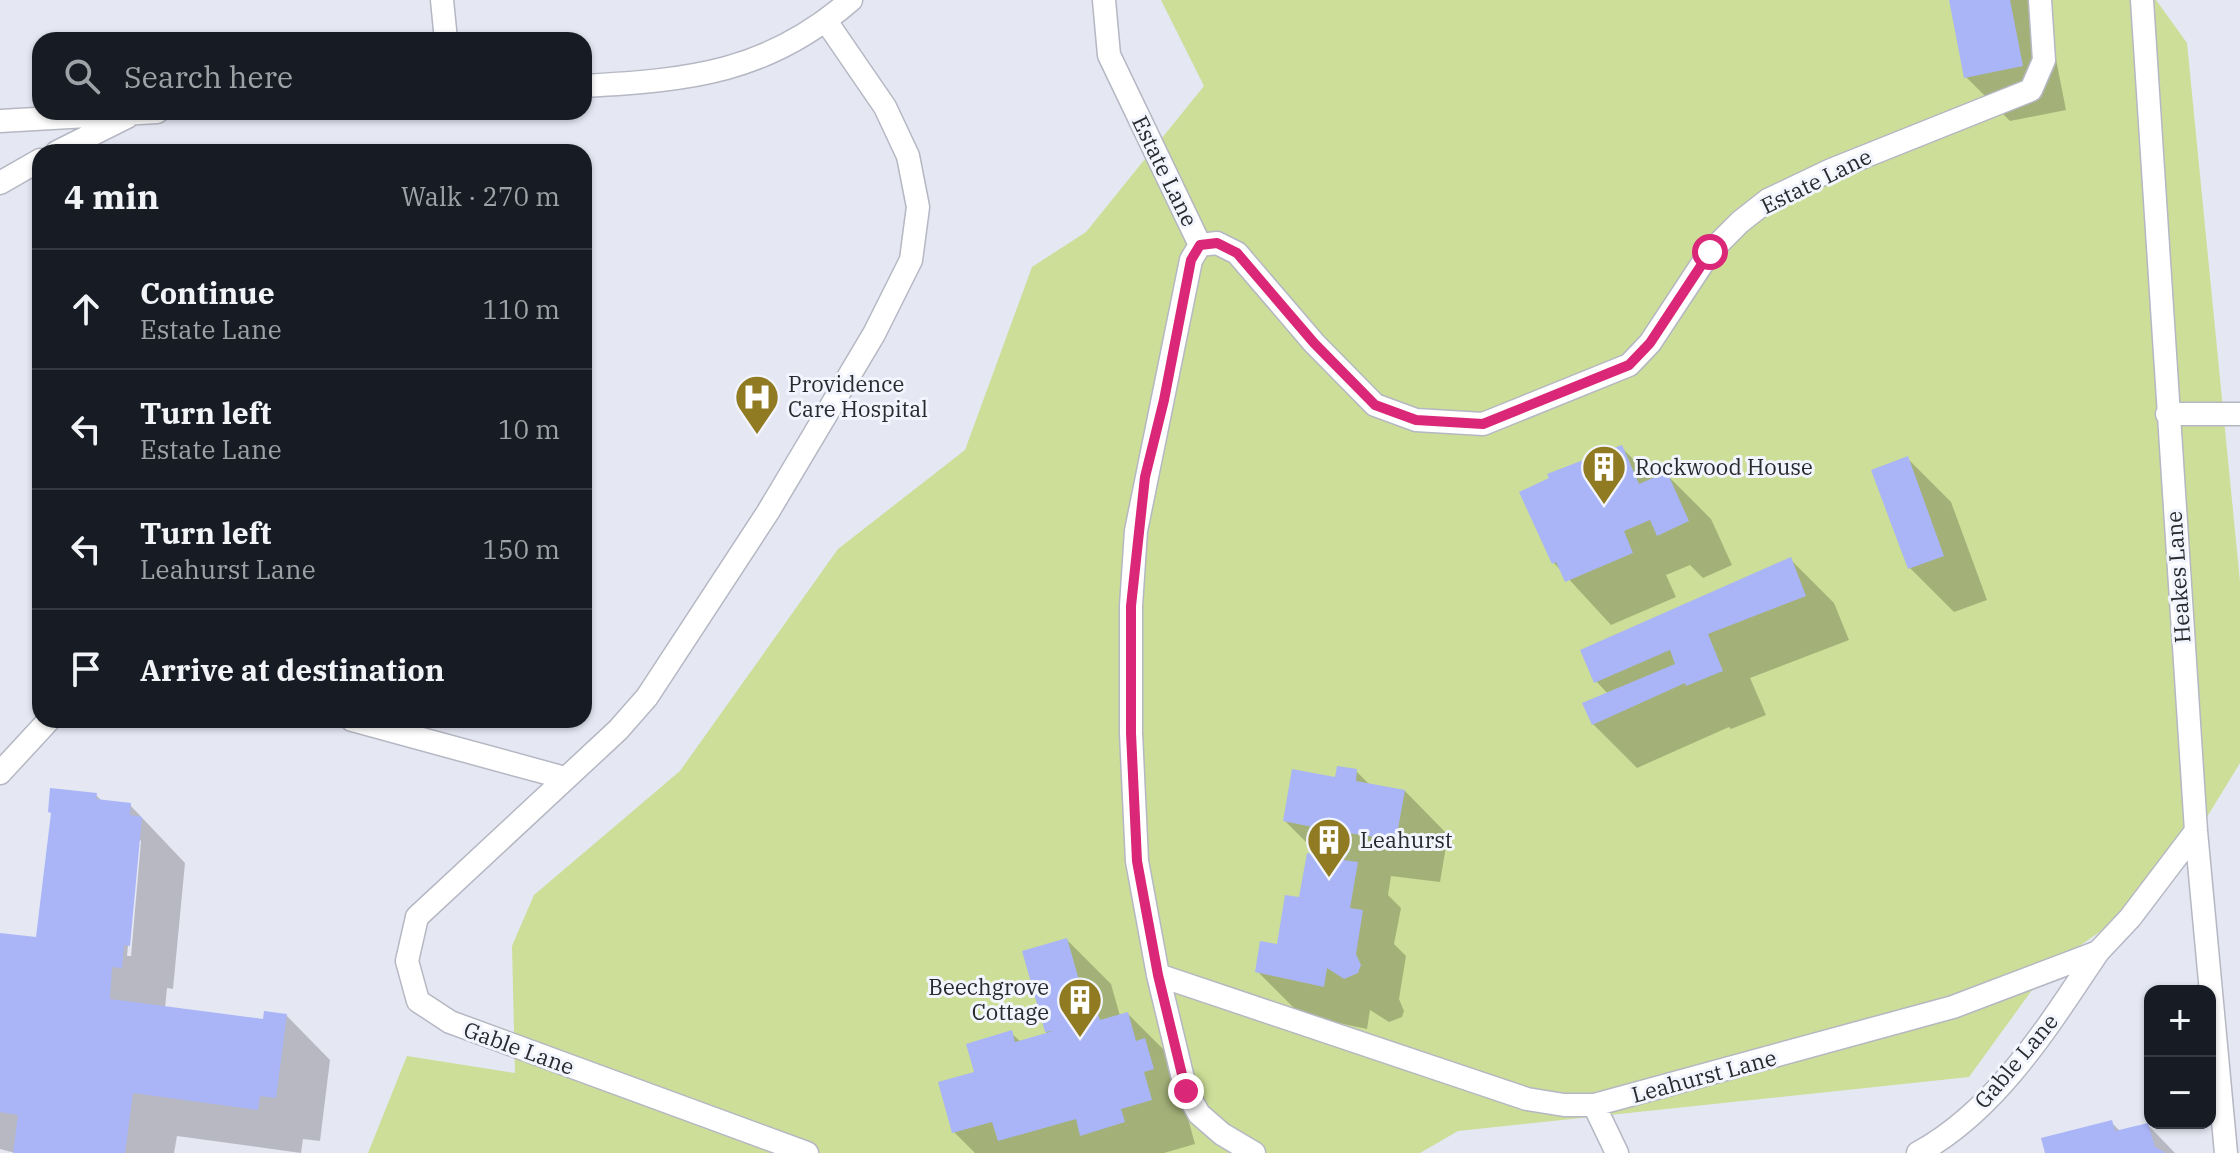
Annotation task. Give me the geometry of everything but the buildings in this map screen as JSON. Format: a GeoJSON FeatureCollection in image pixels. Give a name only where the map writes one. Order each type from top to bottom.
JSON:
{"type":"FeatureCollection","features":[{"type":"Feature","properties":{"kind":"lane"},"geometry":{"type":"LineString","coordinates":[[442,0],[445,32]]}},
{"type":"Feature","properties":{"kind":"lane"},"geometry":{"type":"LineString","coordinates":[[592,86],[678,81],[742,64],[791,43],[826,21],[851,0]]}},
{"type":"Feature","properties":{"kind":"lane","name":"Estate Lane"},"geometry":{"type":"LineString","coordinates":[[1104,0],[1109,55],[1200,245],[1217,243],[1237,253],[1314,343],[1375,405],[1416,420],[1483,424],[1629,365],[1650,343],[1710,252],[1768,200],[1831,170],[2031,90],[2044,60],[2040,0]]}},
{"type":"Feature","properties":{"kind":"lane","name":"Heakes Lane"},"geometry":{"type":"LineString","coordinates":[[2142,0],[2196,831],[2226,1153]]}},
{"type":"Feature","properties":{"kind":"lane","name":"Gable Lane"},"geometry":{"type":"LineString","coordinates":[[807,1153],[450,1022],[418,1001],[407,961],[417,917],[647,697],[768,512],[874,334],[911,260],[918,207],[908,156],[885,107],[826,21]]}},
{"type":"Feature","properties":{"kind":"lane"},"geometry":{"type":"LineString","coordinates":[[0,121],[32,119]]}},
{"type":"Feature","properties":{"kind":"lane"},"geometry":{"type":"LineString","coordinates":[[75,144],[130,120]]}},
{"type":"Feature","properties":{"kind":"lane"},"geometry":{"type":"LineString","coordinates":[[0,183],[32,165]]}},
{"type":"Feature","properties":{"kind":"lane"},"geometry":{"type":"LineString","coordinates":[[1200,245],[1191,260],[1167,386],[1145,477],[1131,606],[1131,733],[1137,861],[1158,975],[1186,1091],[1199,1114],[1222,1134],[1254,1153]]}},
{"type":"Feature","properties":{"kind":"lane"},"geometry":{"type":"LineString","coordinates":[[2167,414],[2240,414]]}},
{"type":"Feature","properties":{"kind":"lane"},"geometry":{"type":"LineString","coordinates":[[0,773],[42,728]]}},
{"type":"Feature","properties":{"kind":"lane"},"geometry":{"type":"LineString","coordinates":[[381,728],[565,778]]}},
{"type":"Feature","properties":{"kind":"lane","name":"Leahurst Lane"},"geometry":{"type":"LineString","coordinates":[[1158,975],[1527,1099],[1564,1105],[1594,1105],[1953,1007],[2098,952],[2130,918],[2196,831]]}},
{"type":"Feature","properties":{"kind":"lane","name":"Gable Lane"},"geometry":{"type":"LineString","coordinates":[[1918,1153],[1946,1138],[2003,1083],[2098,952]]}},
{"type":"Feature","properties":{"kind":"lane"},"geometry":{"type":"LineString","coordinates":[[1594,1105],[1617,1153]]}},
{"type":"Feature","properties":{"kind":"green space"},"geometry":{"type":"Polygon","coordinates":[[[1161,0],[2156,0],[2187,43],[2240,582],[2240,763],[2164,887],[2048,968],[1969,1077],[1458,1131],[1420,1153],[368,1153],[407,1056],[515,1073],[512,946],[534,895],[680,771],[838,549],[965,450],[1032,267],[1086,232],[1204,86],[1161,0]]]}},
{"type":"Feature","properties":{"kind":"place","name":"Providence Care Hospital"},"geometry":{"type":"Point","coordinates":[757,436]}},
{"type":"Feature","properties":{"kind":"place","name":"Rockwood House"},"geometry":{"type":"Point","coordinates":[1604,506]}},
{"type":"Feature","properties":{"kind":"place","name":"Leahurst"},"geometry":{"type":"Point","coordinates":[1329,879]}},
{"type":"Feature","properties":{"kind":"place","name":"Beechgrove Cottage"},"geometry":{"type":"Point","coordinates":[1080,1039]}},
{"type":"Feature","properties":{"kind":"route"},"geometry":{"type":"LineString","coordinates":[[1186,1091],[1158,975],[1137,861],[1131,733],[1131,606],[1136,531],[1145,477],[1164,400],[1191,260],[1200,245],[1217,243],[1237,253],[1314,343],[1375,405],[1416,420],[1483,424],[1629,365],[1650,343],[1710,252]]}}]}
